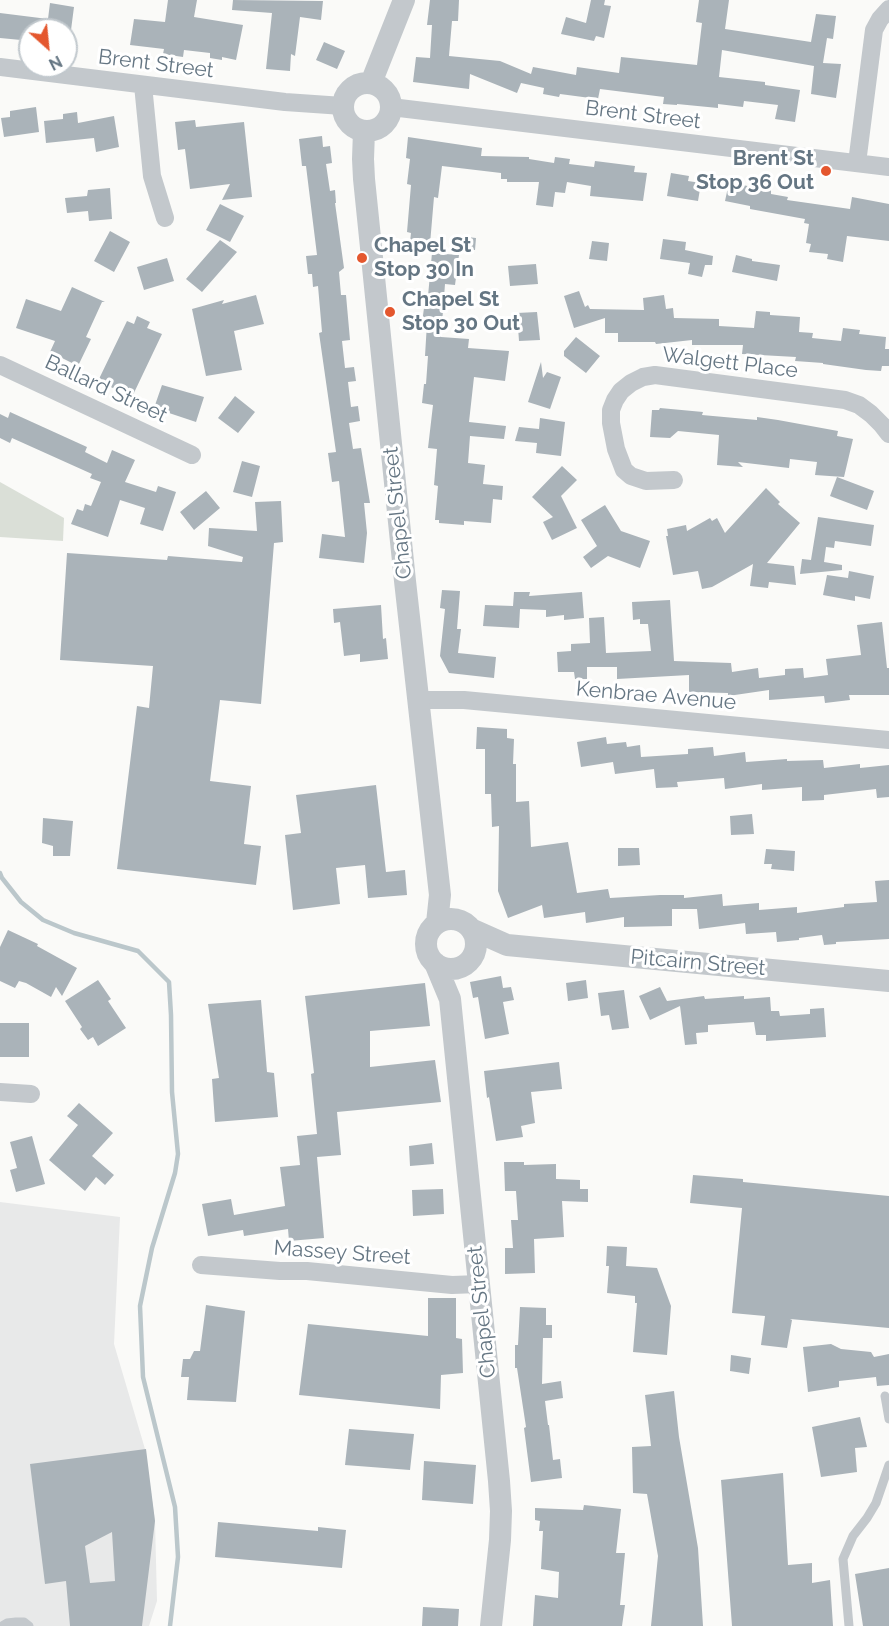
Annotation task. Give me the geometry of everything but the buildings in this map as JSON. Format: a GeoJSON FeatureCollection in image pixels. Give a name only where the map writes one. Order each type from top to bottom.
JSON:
{"type":"FeatureCollection","features":[{"type":"Feature","properties":{"kind":"street"},"geometry":{"type":"LineString","coordinates":[[371,83],[404,0]]}},
{"type":"Feature","properties":{"kind":"street"},"geometry":{"type":"LineString","coordinates":[[857,163],[874,30],[889,9]]}},
{"type":"Feature","properties":{"kind":"street","name":"Brent Street"},"geometry":{"type":"LineString","coordinates":[[0,67],[285,102],[343,106]]}},
{"type":"Feature","properties":{"kind":"street"},"geometry":{"type":"LineString","coordinates":[[371,83],[383,89],[390,100],[391,107],[386,122],[380,127],[364,131],[357,129],[346,120],[343,106],[344,98],[355,86],[371,83]]}},
{"type":"Feature","properties":{"kind":"street"},"geometry":{"type":"LineString","coordinates":[[143,84],[152,176],[165,218]]}},
{"type":"Feature","properties":{"kind":"street","name":"Brent Street"},"geometry":{"type":"LineString","coordinates":[[391,107],[889,167]]}},
{"type":"Feature","properties":{"kind":"street","name":"Chapel Street"},"geometry":{"type":"LineString","coordinates":[[364,131],[364,179],[440,895],[437,923]]}},
{"type":"Feature","properties":{"kind":"street","name":"Ballard Street"},"geometry":{"type":"LineString","coordinates":[[0,365],[192,455]]}},
{"type":"Feature","properties":{"kind":"street","name":"Walgett Place"},"geometry":{"type":"LineString","coordinates":[[674,480],[646,481],[631,476],[624,470],[616,449],[611,423],[611,411],[615,400],[621,391],[643,377],[655,375],[845,400],[859,405],[871,414],[889,434]]}},
{"type":"Feature","properties":{"kind":"street","name":"Kenbrae Avenue"},"geometry":{"type":"LineString","coordinates":[[418,700],[464,700],[889,740]]}},
{"type":"Feature","properties":{"kind":"street"},"geometry":{"type":"LineString","coordinates":[[440,895],[475,936],[476,944],[475,952],[468,962],[458,968],[450,969],[435,963],[430,958],[426,943],[431,929],[437,923],[452,919],[465,925]]}},
{"type":"Feature","properties":{"kind":"street","name":"Pitcairn Street"},"geometry":{"type":"LineString","coordinates":[[465,925],[507,945],[889,981]]}},
{"type":"Feature","properties":{"kind":"street","name":"Pitcairn Street"},"geometry":{"type":"LineString","coordinates":[[468,962],[507,945]]}},
{"type":"Feature","properties":{"kind":"street","name":"Chapel Street"},"geometry":{"type":"LineString","coordinates":[[450,999],[468,962]]}},
{"type":"Feature","properties":{"kind":"street","name":"Chapel Street"},"geometry":{"type":"LineString","coordinates":[[435,963],[450,999],[496,1450],[501,1511],[491,1626]]}},
{"type":"Feature","properties":{"kind":"street"},"geometry":{"type":"LineString","coordinates":[[0,1092],[31,1094]]}},
{"type":"Feature","properties":{"kind":"street","name":"Massey Street"},"geometry":{"type":"LineString","coordinates":[[201,1265],[307,1271],[452,1285],[479,1284]]}},
{"type":"Feature","properties":{"kind":"lane"},"geometry":{"type":"LineString","coordinates":[[885,1396],[889,1419]]}},
{"type":"Feature","properties":{"kind":"lane"},"geometry":{"type":"LineString","coordinates":[[849,1626],[843,1559],[853,1536],[876,1503],[889,1466]]}},
{"type":"Feature","properties":{"kind":"lane"},"geometry":{"type":"LineString","coordinates":[[2,1626],[16,1622],[24,1622],[29,1626]]}},
{"type":"Feature","properties":{"kind":"shaded area"},"geometry":{"type":"Polygon","coordinates":[[[0,482],[64,518],[63,541],[0,537],[0,482]]]}},
{"type":"Feature","properties":{"kind":"shaded area"},"geometry":{"type":"Polygon","coordinates":[[[0,1202],[120,1217],[114,1344],[145,1449],[155,1521],[157,1601],[149,1626],[0,1626],[0,1202]]]}},
{"type":"Feature","properties":{"kind":"waterway"},"geometry":{"type":"LineString","coordinates":[[0,873],[21,902],[43,920],[74,933],[138,951],[169,982],[172,1092],[178,1154],[175,1173],[152,1248],[140,1306],[143,1377],[175,1507],[178,1557],[170,1626]]}},
{"type":"Feature","properties":{"kind":"place","name":"Brent St Stop 36 Out"},"geometry":{"type":"Point","coordinates":[826,171]}},
{"type":"Feature","properties":{"kind":"place","name":"Chapel St Stop 30 In"},"geometry":{"type":"Point","coordinates":[362,258]}},
{"type":"Feature","properties":{"kind":"place","name":"Chapel St Stop 30 Out"},"geometry":{"type":"Point","coordinates":[390,312]}}]}
